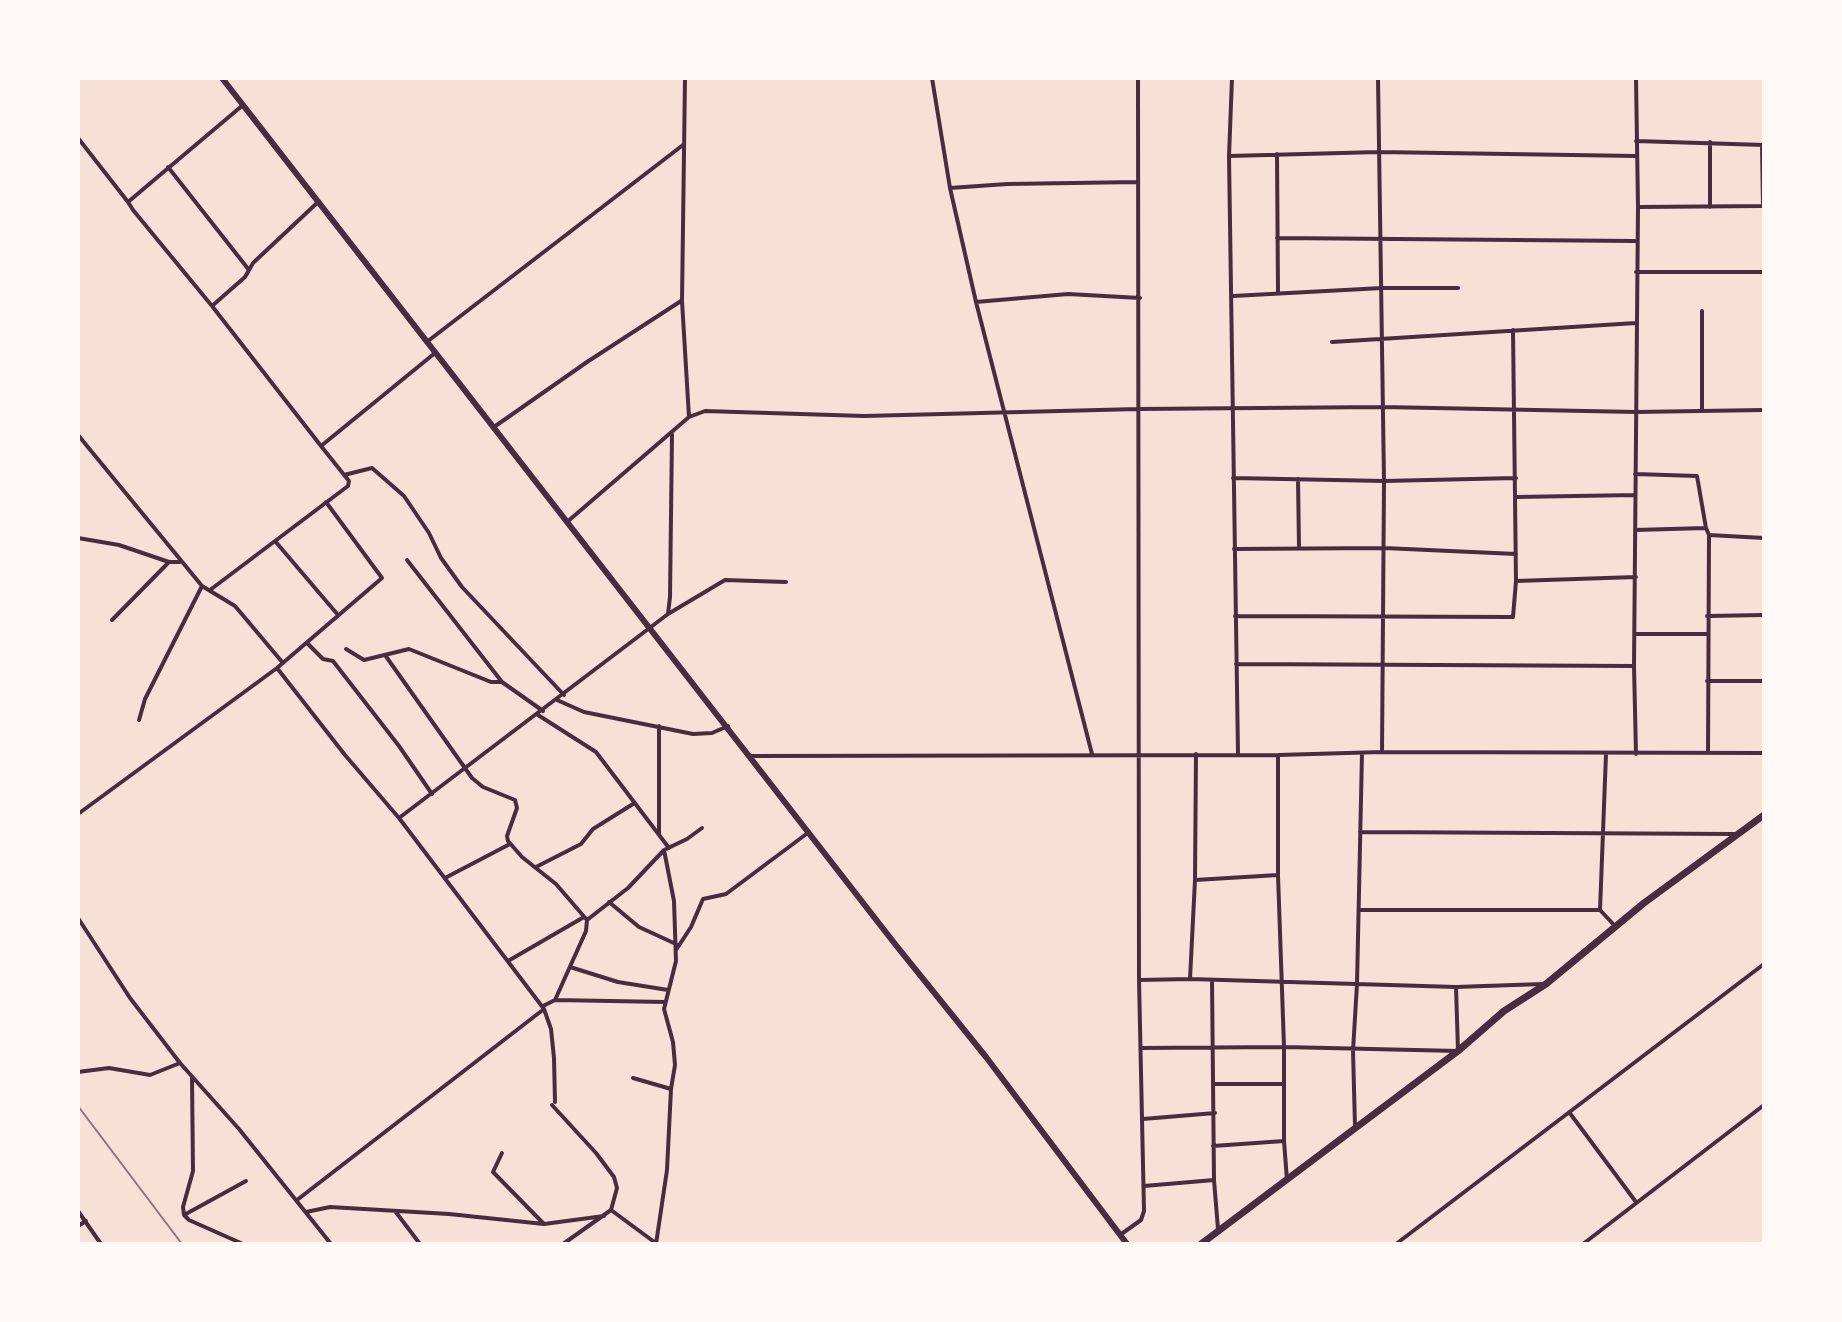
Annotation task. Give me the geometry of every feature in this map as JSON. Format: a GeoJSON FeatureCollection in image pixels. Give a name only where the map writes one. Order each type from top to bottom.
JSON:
{"type":"FeatureCollection","features":[{"type":"Feature","properties":{"kind":"main road"},"geometry":{"type":"LineString","coordinates":[[222,78],[986,1057],[1127,1244]]}},
{"type":"Feature","properties":{"kind":"main road"},"geometry":{"type":"LineString","coordinates":[[1201,1244],[1764,815]]}},
{"type":"Feature","properties":{"kind":"street"},"geometry":{"type":"LineString","coordinates":[[685,78],[682,301],[689,417]]}},
{"type":"Feature","properties":{"kind":"street"},"geometry":{"type":"LineString","coordinates":[[932,78],[950,188],[976,302],[1092,754]]}},
{"type":"Feature","properties":{"kind":"street"},"geometry":{"type":"LineString","coordinates":[[1120,1235],[1141,1220],[1144,1211],[1139,980],[1138,78]]}},
{"type":"Feature","properties":{"kind":"street"},"geometry":{"type":"LineString","coordinates":[[1232,78],[1229,156],[1238,754]]}},
{"type":"Feature","properties":{"kind":"street"},"geometry":{"type":"LineString","coordinates":[[1378,78],[1384,481],[1382,752]]}},
{"type":"Feature","properties":{"kind":"street"},"geometry":{"type":"LineString","coordinates":[[1636,78],[1636,754]]}},
{"type":"Feature","properties":{"kind":"street"},"geometry":{"type":"LineString","coordinates":[[128,202],[243,105]]}},
{"type":"Feature","properties":{"kind":"street"},"geometry":{"type":"LineString","coordinates":[[78,138],[350,484],[210,590]]}},
{"type":"Feature","properties":{"kind":"street"},"geometry":{"type":"LineString","coordinates":[[1636,141],[1763,145],[1764,206],[1638,207]]}},
{"type":"Feature","properties":{"kind":"street"},"geometry":{"type":"LineString","coordinates":[[1710,142],[1710,207]]}},
{"type":"Feature","properties":{"kind":"street"},"geometry":{"type":"LineString","coordinates":[[428,341],[684,145]]}},
{"type":"Feature","properties":{"kind":"street"},"geometry":{"type":"LineString","coordinates":[[1229,156],[1379,152],[1636,156]]}},
{"type":"Feature","properties":{"kind":"street"},"geometry":{"type":"LineString","coordinates":[[1277,154],[1278,293]]}},
{"type":"Feature","properties":{"kind":"street"},"geometry":{"type":"LineString","coordinates":[[168,167],[249,270]]}},
{"type":"Feature","properties":{"kind":"street"},"geometry":{"type":"LineString","coordinates":[[950,188],[1138,182]]}},
{"type":"Feature","properties":{"kind":"street"},"geometry":{"type":"LineString","coordinates":[[212,306],[317,203]]}},
{"type":"Feature","properties":{"kind":"street"},"geometry":{"type":"LineString","coordinates":[[1277,238],[1636,241]]}},
{"type":"Feature","properties":{"kind":"street"},"geometry":{"type":"LineString","coordinates":[[1636,272],[1764,272]]}},
{"type":"Feature","properties":{"kind":"street"},"geometry":{"type":"LineString","coordinates":[[1233,296],[1382,288],[1458,288]]}},
{"type":"Feature","properties":{"kind":"street"},"geometry":{"type":"LineString","coordinates":[[976,302],[1068,294],[1140,298]]}},
{"type":"Feature","properties":{"kind":"street"},"geometry":{"type":"LineString","coordinates":[[494,427],[682,301]]}},
{"type":"Feature","properties":{"kind":"street"},"geometry":{"type":"LineString","coordinates":[[1702,311],[1702,411]]}},
{"type":"Feature","properties":{"kind":"street"},"geometry":{"type":"LineString","coordinates":[[1332,342],[1636,323]]}},
{"type":"Feature","properties":{"kind":"street"},"geometry":{"type":"LineString","coordinates":[[1235,616],[1508,619],[1514,612],[1516,581],[1513,330]]}},
{"type":"Feature","properties":{"kind":"street"},"geometry":{"type":"LineString","coordinates":[[321,446],[437,352]]}},
{"type":"Feature","properties":{"kind":"street"},"geometry":{"type":"LineString","coordinates":[[567,522],[689,417],[705,411],[864,416],[1383,407],[1636,412],[1764,410]]}},
{"type":"Feature","properties":{"kind":"street"},"geometry":{"type":"LineString","coordinates":[[668,614],[672,432]]}},
{"type":"Feature","properties":{"kind":"street"},"geometry":{"type":"LineString","coordinates":[[78,435],[202,586],[235,606],[283,663]]}},
{"type":"Feature","properties":{"kind":"street"},"geometry":{"type":"LineString","coordinates":[[344,475],[372,468],[404,496],[462,587],[564,695]]}},
{"type":"Feature","properties":{"kind":"street"},"geometry":{"type":"LineString","coordinates":[[1635,474],[1697,476],[1709,535],[1708,753]]}},
{"type":"Feature","properties":{"kind":"street"},"geometry":{"type":"LineString","coordinates":[[1233,478],[1384,481],[1516,478]]}},
{"type":"Feature","properties":{"kind":"street"},"geometry":{"type":"LineString","coordinates":[[1298,479],[1299,547]]}},
{"type":"Feature","properties":{"kind":"street"},"geometry":{"type":"LineString","coordinates":[[1516,497],[1635,495]]}},
{"type":"Feature","properties":{"kind":"street"},"geometry":{"type":"LineString","coordinates":[[78,814],[277,668],[381,580],[382,576],[326,502]]}},
{"type":"Feature","properties":{"kind":"street"},"geometry":{"type":"LineString","coordinates":[[1635,530],[1706,528]]}},
{"type":"Feature","properties":{"kind":"street"},"geometry":{"type":"LineString","coordinates":[[1709,535],[1764,538]]}},
{"type":"Feature","properties":{"kind":"street"},"geometry":{"type":"LineString","coordinates":[[78,538],[119,545],[169,562],[181,562]]}},
{"type":"Feature","properties":{"kind":"street"},"geometry":{"type":"LineString","coordinates":[[275,541],[338,615]]}},
{"type":"Feature","properties":{"kind":"street"},"geometry":{"type":"LineString","coordinates":[[1233,549],[1384,548],[1516,554]]}},
{"type":"Feature","properties":{"kind":"street"},"geometry":{"type":"LineString","coordinates":[[407,560],[502,682],[596,752],[659,834],[667,849],[676,948],[674,975],[665,1002],[665,1018],[675,1053],[667,1170],[657,1244],[611,1210]]}},
{"type":"Feature","properties":{"kind":"street"},"geometry":{"type":"LineString","coordinates":[[112,620],[169,562]]}},
{"type":"Feature","properties":{"kind":"street"},"geometry":{"type":"LineString","coordinates":[[1516,581],[1636,577]]}},
{"type":"Feature","properties":{"kind":"street"},"geometry":{"type":"LineString","coordinates":[[399,818],[668,614],[725,580],[786,582]]}},
{"type":"Feature","properties":{"kind":"street"},"geometry":{"type":"LineString","coordinates":[[139,720],[145,699],[202,586]]}},
{"type":"Feature","properties":{"kind":"street"},"geometry":{"type":"LineString","coordinates":[[1707,616],[1764,615]]}},
{"type":"Feature","properties":{"kind":"street"},"geometry":{"type":"LineString","coordinates":[[1635,634],[1707,634]]}},
{"type":"Feature","properties":{"kind":"street"},"geometry":{"type":"LineString","coordinates":[[307,643],[323,659],[333,661],[432,794]]}},
{"type":"Feature","properties":{"kind":"street"},"geometry":{"type":"LineString","coordinates":[[346,649],[364,660],[409,649],[491,682],[502,682]]}},
{"type":"Feature","properties":{"kind":"street"},"geometry":{"type":"LineString","coordinates":[[297,1200],[555,1000],[587,929],[585,918],[556,884],[510,844],[507,836],[517,803],[509,796],[483,787],[465,770],[385,655]]}},
{"type":"Feature","properties":{"kind":"street"},"geometry":{"type":"LineString","coordinates":[[1235,664],[1634,666]]}},
{"type":"Feature","properties":{"kind":"street"},"geometry":{"type":"LineString","coordinates":[[277,668],[399,818],[543,1008],[551,1029],[554,1104],[596,1153],[614,1177],[617,1188],[611,1210],[563,1244]]}},
{"type":"Feature","properties":{"kind":"street"},"geometry":{"type":"LineString","coordinates":[[1707,681],[1764,681]]}},
{"type":"Feature","properties":{"kind":"street"},"geometry":{"type":"LineString","coordinates":[[557,700],[584,712],[703,734],[728,726]]}},
{"type":"Feature","properties":{"kind":"street"},"geometry":{"type":"LineString","coordinates":[[659,726],[659,834]]}},
{"type":"Feature","properties":{"kind":"street"},"geometry":{"type":"LineString","coordinates":[[1355,1126],[1353,1051],[1362,753]]}},
{"type":"Feature","properties":{"kind":"street"},"geometry":{"type":"LineString","coordinates":[[751,756],[1764,753]]}},
{"type":"Feature","properties":{"kind":"street"},"geometry":{"type":"LineString","coordinates":[[1190,979],[1196,754]]}},
{"type":"Feature","properties":{"kind":"street"},"geometry":{"type":"LineString","coordinates":[[1606,754],[1600,910],[1615,926]]}},
{"type":"Feature","properties":{"kind":"street"},"geometry":{"type":"LineString","coordinates":[[1278,755],[1278,875],[1287,1180]]}},
{"type":"Feature","properties":{"kind":"street"},"geometry":{"type":"LineString","coordinates":[[536,867],[581,844],[593,829],[633,804]]}},
{"type":"Feature","properties":{"kind":"street"},"geometry":{"type":"LineString","coordinates":[[508,961],[609,902],[667,849],[702,828]]}},
{"type":"Feature","properties":{"kind":"street"},"geometry":{"type":"LineString","coordinates":[[676,948],[691,927],[703,899],[726,894],[809,832]]}},
{"type":"Feature","properties":{"kind":"street"},"geometry":{"type":"LineString","coordinates":[[1360,832],[1738,834]]}},
{"type":"Feature","properties":{"kind":"street"},"geometry":{"type":"LineString","coordinates":[[445,878],[510,844]]}},
{"type":"Feature","properties":{"kind":"street"},"geometry":{"type":"LineString","coordinates":[[1195,880],[1278,875]]}},
{"type":"Feature","properties":{"kind":"street"},"geometry":{"type":"LineString","coordinates":[[609,902],[639,927],[676,948]]}},
{"type":"Feature","properties":{"kind":"street"},"geometry":{"type":"LineString","coordinates":[[1358,910],[1600,910]]}},
{"type":"Feature","properties":{"kind":"street"},"geometry":{"type":"LineString","coordinates":[[78,918],[130,998],[180,1063],[331,1244]]}},
{"type":"Feature","properties":{"kind":"street"},"geometry":{"type":"LineString","coordinates":[[1396,1244],[1764,964]]}},
{"type":"Feature","properties":{"kind":"street"},"geometry":{"type":"LineString","coordinates":[[570,967],[618,982],[669,990]]}},
{"type":"Feature","properties":{"kind":"street"},"geometry":{"type":"LineString","coordinates":[[1139,980],[1456,987],[1546,984]]}},
{"type":"Feature","properties":{"kind":"street"},"geometry":{"type":"LineString","coordinates":[[1212,980],[1213,1146],[1218,1232]]}},
{"type":"Feature","properties":{"kind":"street"},"geometry":{"type":"LineString","coordinates":[[1141,1048],[1458,1051],[1456,987]]}},
{"type":"Feature","properties":{"kind":"street"},"geometry":{"type":"LineString","coordinates":[[555,1000],[665,1002]]}},
{"type":"Feature","properties":{"kind":"street"},"geometry":{"type":"LineString","coordinates":[[78,1072],[109,1068],[150,1075],[180,1063]]}},
{"type":"Feature","properties":{"kind":"street"},"geometry":{"type":"LineString","coordinates":[[191,1076],[193,1171],[183,1207],[184,1215],[243,1244]]}},
{"type":"Feature","properties":{"kind":"street"},"geometry":{"type":"LineString","coordinates":[[633,1078],[671,1089]]}},
{"type":"Feature","properties":{"kind":"street"},"geometry":{"type":"LineString","coordinates":[[1213,1084],[1284,1084]]}},
{"type":"Feature","properties":{"kind":"street"},"geometry":{"type":"LineString","coordinates":[[1583,1244],[1764,1105]]}},
{"type":"Feature","properties":{"kind":"street"},"geometry":{"type":"LineString","coordinates":[[1569,1112],[1636,1202]]}},
{"type":"Feature","properties":{"kind":"street"},"geometry":{"type":"LineString","coordinates":[[1143,1119],[1215,1113]]}},
{"type":"Feature","properties":{"kind":"street"},"geometry":{"type":"LineString","coordinates":[[1213,1146],[1284,1141]]}},
{"type":"Feature","properties":{"kind":"street"},"geometry":{"type":"LineString","coordinates":[[502,1153],[493,1172],[544,1224]]}},
{"type":"Feature","properties":{"kind":"street"},"geometry":{"type":"LineString","coordinates":[[1144,1186],[1214,1180]]}},
{"type":"Feature","properties":{"kind":"street"},"geometry":{"type":"LineString","coordinates":[[184,1215],[246,1181]]}},
{"type":"Feature","properties":{"kind":"street"},"geometry":{"type":"LineString","coordinates":[[306,1212],[330,1207],[449,1214],[544,1224],[604,1216]]}},
{"type":"Feature","properties":{"kind":"street"},"geometry":{"type":"LineString","coordinates":[[78,1211],[101,1244]]}},
{"type":"Feature","properties":{"kind":"street"},"geometry":{"type":"LineString","coordinates":[[395,1211],[420,1244]]}},
{"type":"Feature","properties":{"kind":"street"},"geometry":{"type":"LineString","coordinates":[[78,1226],[86,1221]]}},
{"type":"Feature","properties":{"kind":"railway"},"geometry":{"type":"LineString","coordinates":[[78,1106],[182,1244]]}}]}
